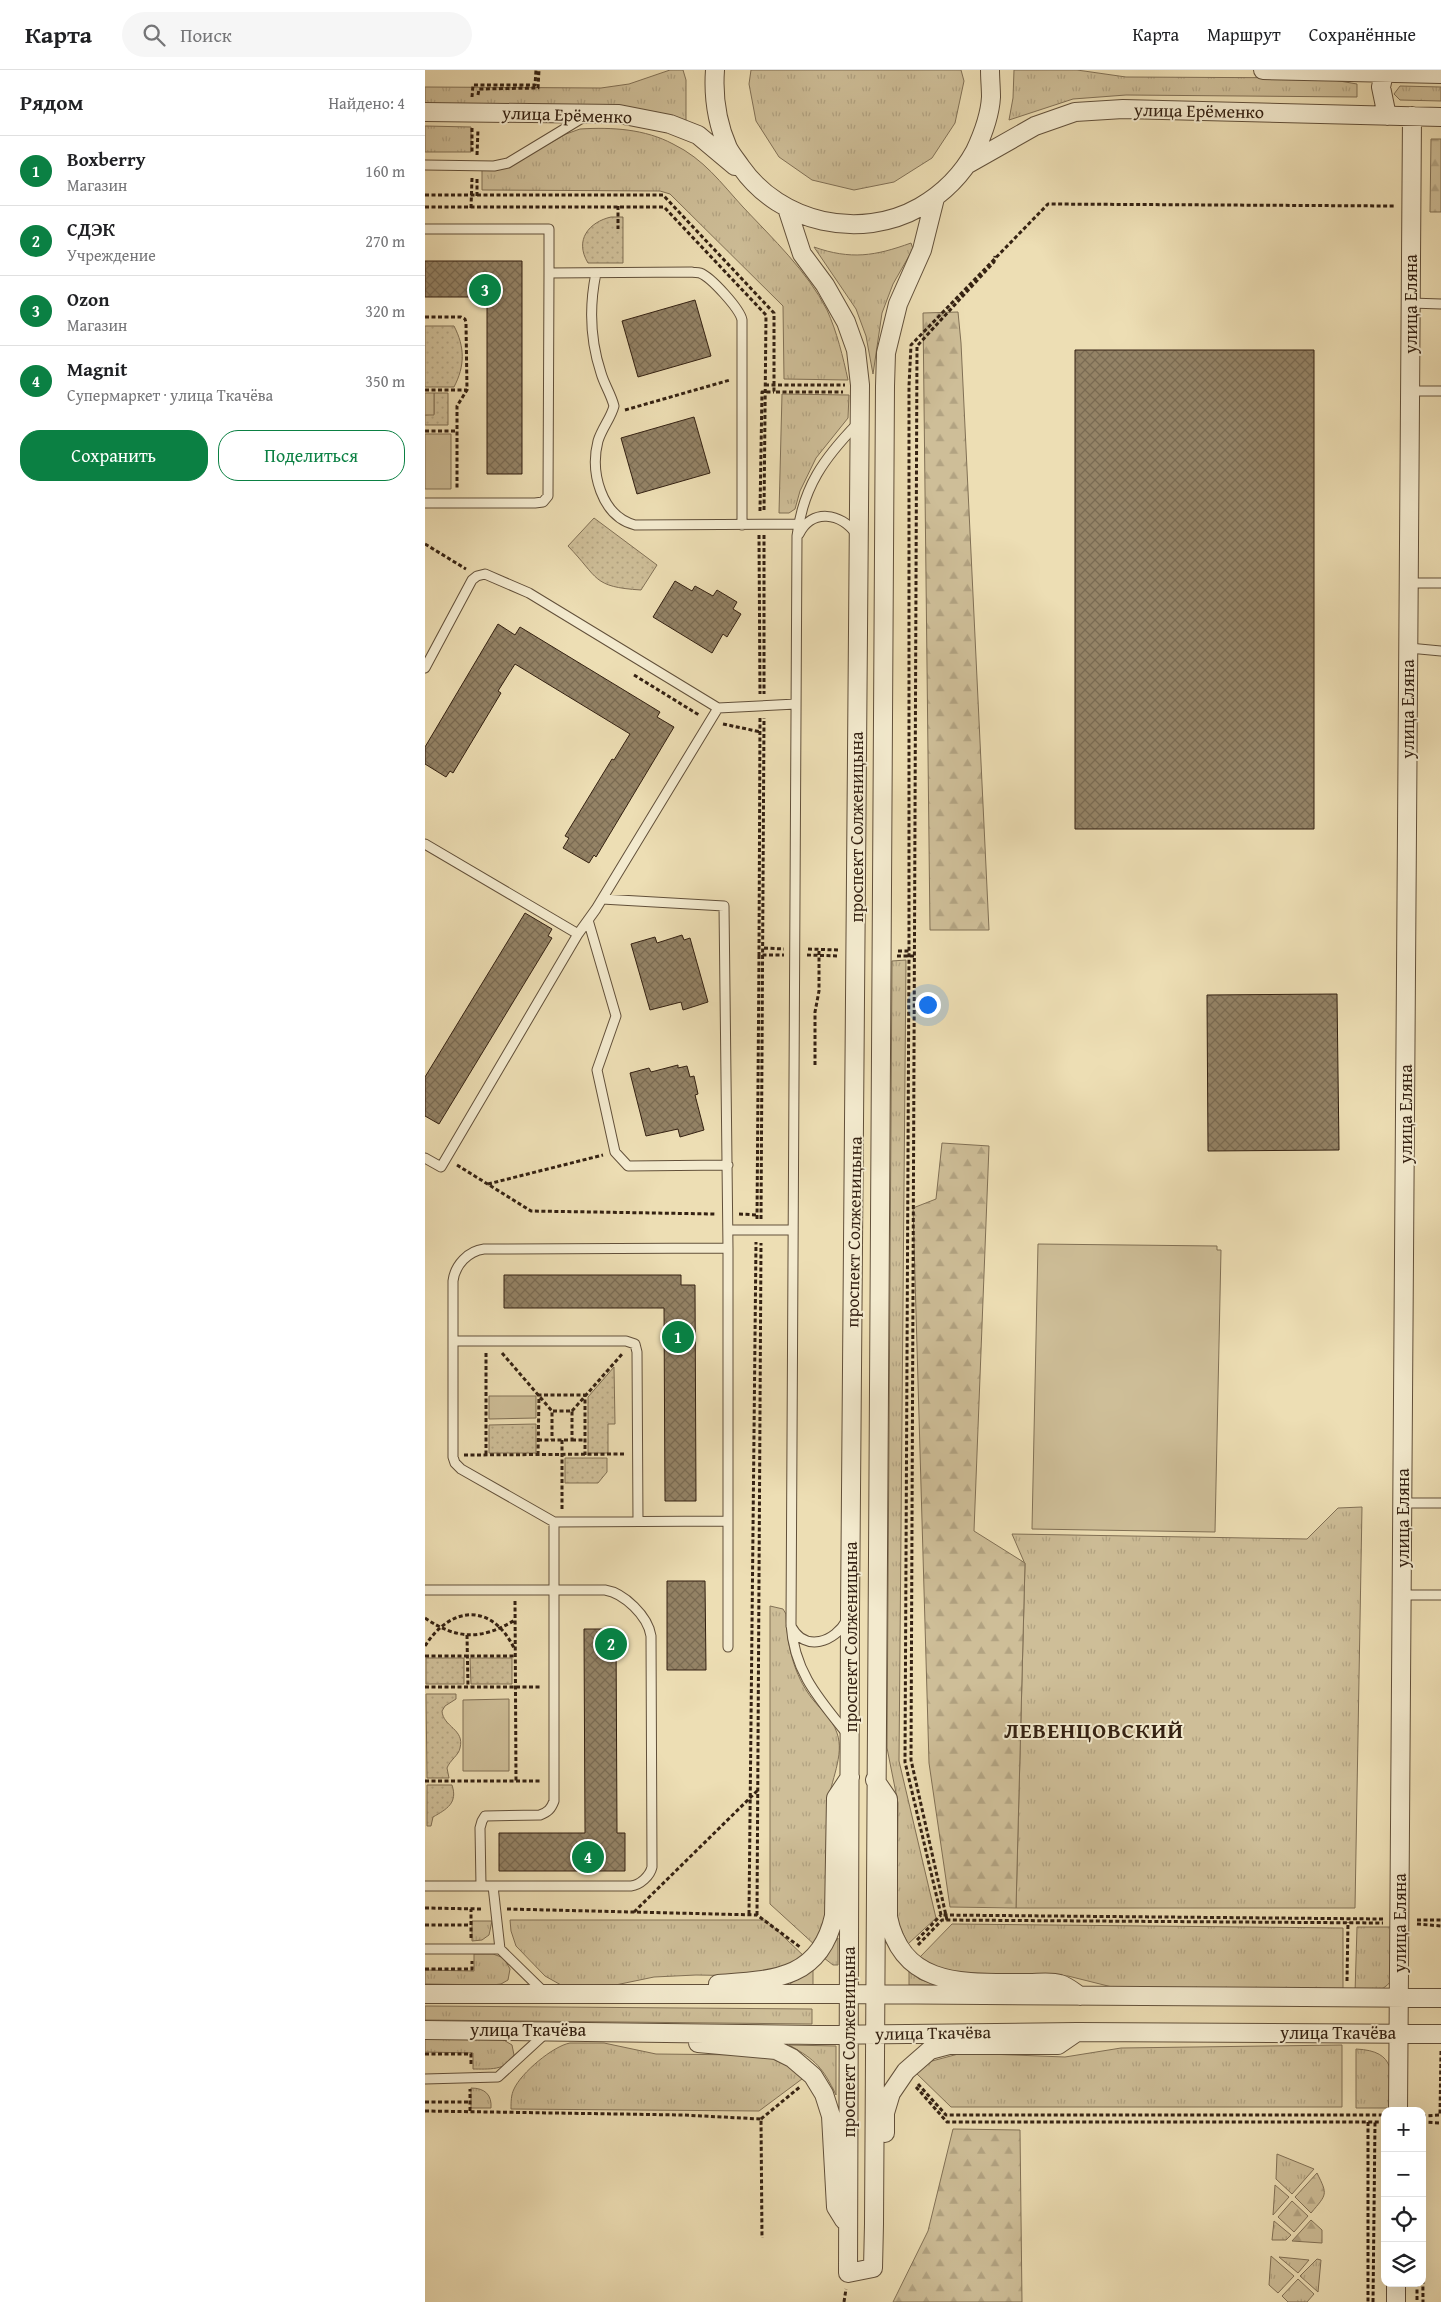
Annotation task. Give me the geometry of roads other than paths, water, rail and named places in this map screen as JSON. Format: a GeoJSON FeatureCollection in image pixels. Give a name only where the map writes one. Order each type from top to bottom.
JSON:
{"type":"FeatureCollection","features":[{"type":"Feature","properties":{"kind":"street"},"geometry":{"type":"LineString","coordinates":[[715,70],[714,88],[718,120],[729,150],[750,180],[765,194],[787,208],[816,220],[847,225],[878,223],[908,214],[935,198],[953,182],[968,164],[984,132],[991,98],[990,70]]}},
{"type":"Feature","properties":{"kind":"street"},"geometry":{"type":"LineString","coordinates":[[1263,70],[1384,71],[1441,74]]}},
{"type":"Feature","properties":{"kind":"street"},"geometry":{"type":"LineString","coordinates":[[1384,71],[1381,87],[1387,116]]}},
{"type":"Feature","properties":{"kind":"street","name":"улица Ерёменко"},"geometry":{"type":"LineString","coordinates":[[968,164],[1035,126],[1075,112],[1123,109],[1441,117]]}},
{"type":"Feature","properties":{"kind":"street","name":"улица Ерёменко"},"geometry":{"type":"LineString","coordinates":[[425,112],[592,112],[649,119],[698,134],[750,180]]}},
{"type":"Feature","properties":{"kind":"street","name":"улица Еляна"},"geometry":{"type":"LineString","coordinates":[[1398,2107],[1412,116]]}},
{"type":"Feature","properties":{"kind":"street","name":"проспект Солженицына"},"geometry":{"type":"LineString","coordinates":[[787,208],[802,254],[825,285],[846,322],[856,350],[860,386],[850,1616],[848,2273],[873,2268],[885,386],[887,353],[898,304],[922,250],[935,198]]}},
{"type":"Feature","properties":{"kind":"street"},"geometry":{"type":"LineString","coordinates":[[659,1995],[690,1986],[777,1979],[791,1974],[814,1957],[831,1932],[834,1916],[835,1798],[850,1777]]}},
{"type":"Feature","properties":{"kind":"street"},"geometry":{"type":"LineString","coordinates":[[875,1780],[888,1799],[888,1917],[891,1932],[906,1954],[931,1974],[944,1980],[1060,1984],[1080,1996]]}},
{"type":"Feature","properties":{"kind":"street","name":"улица Ткачёва"},"geometry":{"type":"LineString","coordinates":[[425,1994],[874,1994],[1441,1998]]}},
{"type":"Feature","properties":{"kind":"street","name":"улица Ткачёва"},"geometry":{"type":"LineString","coordinates":[[425,2030],[848,2034],[1077,2032],[1441,2034]]}},
{"type":"Feature","properties":{"kind":"street"},"geometry":{"type":"LineString","coordinates":[[657,2032],[679,2042],[775,2050],[792,2058],[813,2076],[824,2094],[831,2116],[836,2207],[848,2225]]}},
{"type":"Feature","properties":{"kind":"street"},"geometry":{"type":"LineString","coordinates":[[873,2224],[883,2207],[885,2113],[891,2093],[905,2072],[930,2050],[941,2046],[1058,2044],[1077,2032]]}},
{"type":"Feature","properties":{"kind":"street"},"geometry":{"type":"LineString","coordinates":[[1396,2287],[1396,2302]]}},
{"type":"Feature","properties":{"kind":"lane"},"geometry":{"type":"LineString","coordinates":[[425,165],[494,166],[508,163],[592,112]]}},
{"type":"Feature","properties":{"kind":"lane"},"geometry":{"type":"LineString","coordinates":[[425,229],[549,228],[548,496],[543,502],[535,503],[425,503]]}},
{"type":"Feature","properties":{"kind":"lane"},"geometry":{"type":"LineString","coordinates":[[549,272],[700,273],[741,314],[742,525]]}},
{"type":"Feature","properties":{"kind":"lane"},"geometry":{"type":"LineString","coordinates":[[596,272],[591,306],[593,341],[601,375],[614,406],[598,443],[596,470],[602,494],[616,516],[624,522],[635,525],[799,524]]}},
{"type":"Feature","properties":{"kind":"lane"},"geometry":{"type":"LineString","coordinates":[[1411,303],[1441,304]]}},
{"type":"Feature","properties":{"kind":"lane"},"geometry":{"type":"LineString","coordinates":[[1410,391],[1441,391]]}},
{"type":"Feature","properties":{"kind":"lane"},"geometry":{"type":"LineString","coordinates":[[850,1739],[819,1698],[799,1665],[792,1640],[791,1624],[797,536],[808,490],[835,447],[860,422]]}},
{"type":"Feature","properties":{"kind":"lane"},"geometry":{"type":"LineString","coordinates":[[797,536],[803,525],[814,518],[824,515],[837,517],[849,525],[859,539]]}},
{"type":"Feature","properties":{"kind":"lane"},"geometry":{"type":"LineString","coordinates":[[425,668],[472,580],[477,576],[485,574],[529,593],[718,708],[765,704],[797,704]]}},
{"type":"Feature","properties":{"kind":"lane"},"geometry":{"type":"LineString","coordinates":[[1409,584],[1441,583]]}},
{"type":"Feature","properties":{"kind":"lane"},"geometry":{"type":"LineString","coordinates":[[1409,648],[1441,651]]}},
{"type":"Feature","properties":{"kind":"lane"},"geometry":{"type":"LineString","coordinates":[[425,1158],[441,1167],[578,934],[602,899],[718,708]]}},
{"type":"Feature","properties":{"kind":"lane"},"geometry":{"type":"LineString","coordinates":[[425,844],[578,934]]}},
{"type":"Feature","properties":{"kind":"lane"},"geometry":{"type":"LineString","coordinates":[[602,899],[724,906],[728,1165],[728,1647]]}},
{"type":"Feature","properties":{"kind":"lane"},"geometry":{"type":"LineString","coordinates":[[588,920],[617,1016],[597,1070],[615,1152],[628,1166],[728,1165]]}},
{"type":"Feature","properties":{"kind":"lane"},"geometry":{"type":"LineString","coordinates":[[728,1230],[793,1230]]}},
{"type":"Feature","properties":{"kind":"lane"},"geometry":{"type":"LineString","coordinates":[[728,1248],[476,1250],[468,1255],[454,1273],[453,1341],[453,1455],[455,1463],[461,1468],[558,1522],[728,1521]]}},
{"type":"Feature","properties":{"kind":"lane"},"geometry":{"type":"LineString","coordinates":[[453,1341],[626,1341],[635,1344],[637,1352],[638,1522]]}},
{"type":"Feature","properties":{"kind":"lane"},"geometry":{"type":"LineString","coordinates":[[1403,1502],[1441,1503]]}},
{"type":"Feature","properties":{"kind":"lane"},"geometry":{"type":"LineString","coordinates":[[481,1886],[482,1821],[485,1816],[547,1813],[555,1801],[554,1590],[558,1522]]}},
{"type":"Feature","properties":{"kind":"lane"},"geometry":{"type":"LineString","coordinates":[[425,1590],[615,1592],[649,1626],[651,1871],[640,1883],[631,1886],[425,1886]]}},
{"type":"Feature","properties":{"kind":"lane"},"geometry":{"type":"LineString","coordinates":[[1402,1595],[1441,1595]]}},
{"type":"Feature","properties":{"kind":"lane"},"geometry":{"type":"LineString","coordinates":[[791,1624],[795,1633],[805,1639],[821,1642],[834,1637],[842,1630],[850,1616]]}},
{"type":"Feature","properties":{"kind":"lane"},"geometry":{"type":"LineString","coordinates":[[493,1886],[499,1949],[547,1995]]}},
{"type":"Feature","properties":{"kind":"lane"},"geometry":{"type":"LineString","coordinates":[[425,1949],[499,1949]]}},
{"type":"Feature","properties":{"kind":"lane"},"geometry":{"type":"LineString","coordinates":[[425,2079],[497,2077],[548,2031]]}},
{"type":"Feature","properties":{"kind":"place","name":"Ozon"},"geometry":{"type":"Point","coordinates":[485,290]}},
{"type":"Feature","properties":{"kind":"place","name":"Boxberry"},"geometry":{"type":"Point","coordinates":[678,1337]}},
{"type":"Feature","properties":{"kind":"place","name":"СДЭК"},"geometry":{"type":"Point","coordinates":[611,1644]}},
{"type":"Feature","properties":{"kind":"place","name":"Magnit"},"geometry":{"type":"Point","coordinates":[588,1857]}},
{"type":"Feature","properties":{"kind":"district","name":"ЛЕВЕНЦОВСКИЙ"},"geometry":{"type":"Point","coordinates":[1094,1730]}}]}
